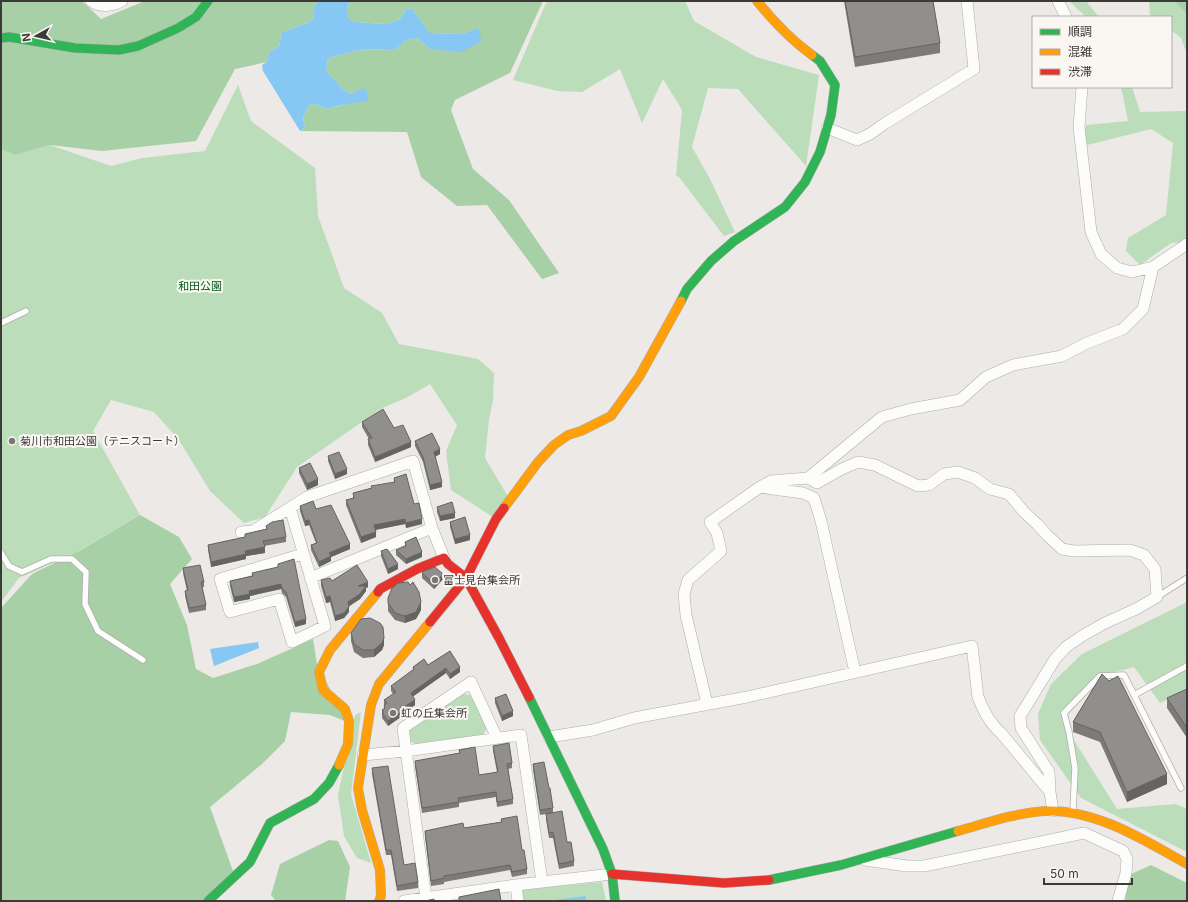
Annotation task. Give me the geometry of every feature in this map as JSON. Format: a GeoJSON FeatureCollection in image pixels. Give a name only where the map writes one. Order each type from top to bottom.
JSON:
{"type":"FeatureCollection","features":[{"type":"Feature","properties":{"kind":"street"},"geometry":{"type":"LineString","coordinates":[[91,1],[95,4],[112,6],[122,1]]}},
{"type":"Feature","properties":{"kind":"street"},"geometry":{"type":"LineString","coordinates":[[1,38],[9,37],[99,50],[119,50],[138,46],[178,28],[196,17],[208,1]]}},
{"type":"Feature","properties":{"kind":"street"},"geometry":{"type":"LineString","coordinates":[[379,901],[381,896],[380,870],[362,810],[358,788],[372,705],[379,684],[466,578],[496,519],[538,462],[568,435],[581,431],[611,416],[624,400],[639,377],[687,289],[711,261],[734,241],[785,207],[805,182],[820,152],[831,115],[835,86],[820,61],[799,46],[772,20],[758,1]]}},
{"type":"Feature","properties":{"kind":"street"},"geometry":{"type":"LineString","coordinates":[[827,128],[857,140],[870,134],[974,69],[967,1]]}},
{"type":"Feature","properties":{"kind":"street"},"geometry":{"type":"LineString","coordinates":[[1058,1],[1066,16]]}},
{"type":"Feature","properties":{"kind":"street"},"geometry":{"type":"LineString","coordinates":[[1082,88],[1079,127],[1091,232],[1101,254],[1117,268],[1132,272],[1153,267],[1187,244]]}},
{"type":"Feature","properties":{"kind":"street"},"geometry":{"type":"LineString","coordinates":[[808,478],[882,418],[911,409],[960,400],[986,377],[1013,365],[1062,356],[1087,343],[1123,329],[1143,310],[1153,267]]}},
{"type":"Feature","properties":{"kind":"street"},"geometry":{"type":"LineString","coordinates":[[241,532],[253,531],[307,497],[413,461],[432,528],[444,558],[448,564],[466,578],[499,638],[549,737],[603,849],[612,874],[615,901]]}},
{"type":"Feature","properties":{"kind":"street"},"geometry":{"type":"LineString","coordinates":[[707,704],[686,615],[684,594],[688,580],[721,551],[717,533],[710,522],[771,481],[808,478],[817,483],[858,462],[875,465],[918,486],[929,485],[944,474],[958,472],[975,478],[990,489],[1009,494],[1024,512],[1062,549],[1074,551],[1130,550],[1144,555],[1155,569],[1157,597],[1100,626],[1066,647],[1055,659],[1020,716],[1022,728],[1049,772],[1053,811]]}},
{"type":"Feature","properties":{"kind":"street"},"geometry":{"type":"LineString","coordinates":[[760,487],[804,493],[814,498],[821,521],[855,672]]}},
{"type":"Feature","properties":{"kind":"street"},"geometry":{"type":"LineString","coordinates":[[290,508],[325,626],[292,642],[279,599],[230,612],[220,578],[303,554]]}},
{"type":"Feature","properties":{"kind":"street"},"geometry":{"type":"LineString","coordinates":[[310,578],[432,528]]}},
{"type":"Feature","properties":{"kind":"street"},"geometry":{"type":"LineString","coordinates":[[208,901],[250,862],[270,823],[314,799],[330,783],[338,767],[348,744],[349,721],[345,709],[323,690],[319,672],[330,650],[380,590],[417,569],[444,558]]}},
{"type":"Feature","properties":{"kind":"street"},"geometry":{"type":"LineString","coordinates":[[549,737],[593,730],[634,718],[747,697],[972,646],[980,704],[994,727],[1001,732],[1050,792]]}},
{"type":"Feature","properties":{"kind":"street"},"geometry":{"type":"LineString","coordinates":[[426,898],[403,728],[470,682],[497,738]]}},
{"type":"Feature","properties":{"kind":"street"},"geometry":{"type":"LineString","coordinates":[[363,755],[406,752],[521,735],[542,882]]}},
{"type":"Feature","properties":{"kind":"street"},"geometry":{"type":"LineString","coordinates":[[404,901],[426,898],[452,898],[516,884],[612,874],[724,882],[770,880],[813,872],[899,849],[1004,818],[1031,812],[1053,811],[1097,819],[1135,836],[1187,864]]}},
{"type":"Feature","properties":{"kind":"street"},"geometry":{"type":"LineString","coordinates":[[858,859],[907,866],[924,866],[1084,833],[1123,851],[1127,859],[1126,873],[1118,901]]}},
{"type":"Feature","properties":{"kind":"street"},"geometry":{"type":"LineString","coordinates":[[516,884],[518,901]]}},
{"type":"Feature","properties":{"kind":"lane"},"geometry":{"type":"LineString","coordinates":[[1,323],[26,311]]}},
{"type":"Feature","properties":{"kind":"lane"},"geometry":{"type":"LineString","coordinates":[[1,553],[9,566],[22,572],[51,559],[72,559],[86,572],[85,604],[98,631],[143,660]]}},
{"type":"Feature","properties":{"kind":"lane"},"geometry":{"type":"LineString","coordinates":[[1157,597],[1187,578]]}},
{"type":"Feature","properties":{"kind":"lane"},"geometry":{"type":"LineString","coordinates":[[1134,695],[1187,666]]}},
{"type":"Feature","properties":{"kind":"lane"},"geometry":{"type":"LineString","coordinates":[[1073,814],[1075,768],[1064,713],[1100,676],[1124,675],[1181,788]]}},
{"type":"Feature","properties":{"kind":"green space"},"geometry":{"type":"Polygon","coordinates":[[[1,1],[82,1],[101,19],[145,1],[318,1],[314,7],[314,17],[310,22],[282,32],[279,46],[269,53],[267,62],[235,69],[196,141],[102,151],[50,145],[15,155],[1,149],[1,1]]]}},
{"type":"Feature","properties":{"kind":"green space"},"geometry":{"type":"Polygon","coordinates":[[[350,1],[543,1],[510,73],[455,100],[451,110],[473,169],[509,200],[559,273],[542,279],[487,205],[457,206],[421,177],[407,132],[300,131],[305,127],[303,118],[309,105],[316,104],[327,109],[350,103],[351,94],[344,90],[326,71],[328,58],[363,49],[395,50],[406,40],[417,38],[430,49],[477,28],[462,34],[430,33],[412,9],[407,8],[399,20],[387,24],[353,22],[347,17],[347,8],[350,1]]]}},
{"type":"Feature","properties":{"kind":"green space"},"geometry":{"type":"Polygon","coordinates":[[[552,1],[685,1],[694,21],[756,57],[819,75],[806,166],[738,89],[708,88],[692,147],[710,179],[735,232],[724,236],[679,177],[676,176],[682,110],[663,79],[642,123],[620,69],[582,92],[558,91],[513,80],[546,3],[552,1]]]}},
{"type":"Feature","properties":{"kind":"green space"},"geometry":{"type":"Polygon","coordinates":[[[1069,1],[1086,1],[1098,16],[1085,16],[1069,1]]]}},
{"type":"Feature","properties":{"kind":"green space"},"geometry":{"type":"Polygon","coordinates":[[[1149,1],[1187,1],[1187,54],[1181,38],[1172,31],[1172,16],[1150,15],[1149,1]]]}},
{"type":"Feature","properties":{"kind":"green space"},"geometry":{"type":"Polygon","coordinates":[[[1174,1],[1187,1],[1187,14],[1174,1]]]}},
{"type":"Feature","properties":{"kind":"green space","name":"和田公園"},"geometry":{"type":"Polygon","coordinates":[[[238,85],[251,121],[315,168],[318,216],[344,288],[382,313],[399,344],[478,359],[494,373],[493,401],[489,419],[485,458],[510,500],[496,519],[451,490],[446,451],[457,425],[430,384],[406,398],[382,408],[297,467],[265,517],[244,523],[210,491],[179,440],[154,412],[111,400],[93,431],[140,515],[77,552],[19,578],[1,602],[1,148],[15,155],[50,145],[111,166],[142,158],[205,151],[238,85]]]}},
{"type":"Feature","properties":{"kind":"green space"},"geometry":{"type":"Polygon","coordinates":[[[1121,88],[1132,88],[1140,112],[1187,111],[1187,242],[1171,243],[1140,265],[1126,251],[1128,238],[1166,215],[1173,143],[1151,129],[1083,146],[1086,125],[1128,121],[1121,88]]]}},
{"type":"Feature","properties":{"kind":"green space"},"geometry":{"type":"Polygon","coordinates":[[[140,515],[179,537],[192,559],[170,584],[187,625],[196,669],[213,678],[257,664],[313,639],[317,664],[347,722],[330,715],[291,712],[285,741],[262,764],[210,807],[233,871],[201,901],[1,901],[1,608],[32,574],[81,550],[140,515]]]}},
{"type":"Feature","properties":{"kind":"green space"},"geometry":{"type":"Polygon","coordinates":[[[1187,602],[1187,691],[1160,703],[1134,667],[1106,674],[1062,721],[1117,809],[1176,804],[1187,809],[1187,852],[1081,798],[1040,740],[1038,714],[1051,684],[1082,654],[1187,602]]]}},
{"type":"Feature","properties":{"kind":"green space"},"geometry":{"type":"Polygon","coordinates":[[[463,694],[471,695],[487,727],[483,735],[418,745],[409,741],[410,730],[463,694]]]}},
{"type":"Feature","properties":{"kind":"green space"},"geometry":{"type":"Polygon","coordinates":[[[361,712],[351,794],[371,863],[357,858],[344,836],[338,795],[355,715],[361,712]]]}},
{"type":"Feature","properties":{"kind":"green space"},"geometry":{"type":"Polygon","coordinates":[[[329,840],[338,841],[350,867],[345,901],[276,901],[271,895],[280,864],[329,840]]]}},
{"type":"Feature","properties":{"kind":"green space"},"geometry":{"type":"Polygon","coordinates":[[[1151,865],[1187,883],[1187,901],[1125,901],[1129,875],[1151,865]]]}},
{"type":"Feature","properties":{"kind":"green space"},"geometry":{"type":"Polygon","coordinates":[[[602,882],[606,901],[521,901],[520,890],[602,882]]]}},
{"type":"Feature","properties":{"kind":"water"},"geometry":{"type":"Polygon","coordinates":[[[318,1],[350,1],[347,8],[347,17],[353,22],[387,24],[399,20],[407,8],[412,9],[430,33],[462,34],[478,28],[482,41],[461,52],[430,49],[417,38],[406,40],[395,50],[363,49],[328,58],[326,71],[344,90],[351,94],[364,88],[367,92],[368,101],[341,105],[327,109],[316,104],[309,105],[303,118],[305,127],[300,131],[263,71],[262,65],[267,62],[269,53],[279,46],[282,32],[310,22],[314,17],[314,7],[318,1]]]}},
{"type":"Feature","properties":{"kind":"water"},"geometry":{"type":"Polygon","coordinates":[[[258,642],[259,648],[214,666],[210,649],[258,642]]]}},
{"type":"Feature","properties":{"kind":"water"},"geometry":{"type":"Polygon","coordinates":[[[586,896],[586,901],[547,901],[586,896]]]}},
{"type":"Feature","properties":{"kind":"building"},"geometry":{"type":"Polygon","coordinates":[[[845,1],[933,1],[940,43],[855,57],[845,1]]]}},
{"type":"Feature","properties":{"kind":"building"},"geometry":{"type":"Polygon","coordinates":[[[383,409],[394,428],[403,425],[411,442],[375,457],[368,439],[372,438],[362,422],[383,409]]]}},
{"type":"Feature","properties":{"kind":"building"},"geometry":{"type":"Polygon","coordinates":[[[432,433],[440,449],[434,452],[442,482],[430,485],[423,457],[415,441],[432,433]]]}},
{"type":"Feature","properties":{"kind":"building"},"geometry":{"type":"Polygon","coordinates":[[[339,452],[347,469],[335,474],[328,456],[339,452]]]}},
{"type":"Feature","properties":{"kind":"building"},"geometry":{"type":"Polygon","coordinates":[[[310,463],[318,479],[307,484],[299,468],[310,463]]]}},
{"type":"Feature","properties":{"kind":"building"},"geometry":{"type":"Polygon","coordinates":[[[406,474],[414,504],[419,503],[422,519],[406,523],[405,519],[374,525],[376,532],[361,537],[346,500],[354,498],[353,493],[372,488],[371,486],[395,482],[394,478],[406,474]]]}},
{"type":"Feature","properties":{"kind":"building"},"geometry":{"type":"Polygon","coordinates":[[[313,501],[316,509],[331,505],[350,544],[329,553],[331,556],[319,562],[311,545],[317,543],[309,520],[305,521],[300,506],[313,501]]]}},
{"type":"Feature","properties":{"kind":"building"},"geometry":{"type":"Polygon","coordinates":[[[452,502],[455,513],[440,516],[437,507],[452,502]]]}},
{"type":"Feature","properties":{"kind":"building"},"geometry":{"type":"Polygon","coordinates":[[[465,517],[470,535],[455,539],[450,522],[465,517]]]}},
{"type":"Feature","properties":{"kind":"building"},"geometry":{"type":"Polygon","coordinates":[[[283,520],[286,537],[263,541],[265,547],[245,551],[246,554],[211,562],[208,545],[245,537],[245,534],[267,529],[266,526],[272,522],[283,520]]]}},
{"type":"Feature","properties":{"kind":"building"},"geometry":{"type":"Polygon","coordinates":[[[416,537],[422,552],[406,559],[396,550],[406,546],[405,542],[416,537]]]}},
{"type":"Feature","properties":{"kind":"building"},"geometry":{"type":"Polygon","coordinates":[[[387,549],[398,564],[388,569],[381,551],[387,549]]]}},
{"type":"Feature","properties":{"kind":"building"},"geometry":{"type":"Polygon","coordinates":[[[294,559],[306,619],[295,622],[286,592],[282,588],[281,584],[249,591],[250,594],[234,597],[230,581],[253,576],[252,573],[278,567],[278,564],[294,559]]]}},
{"type":"Feature","properties":{"kind":"building"},"geometry":{"type":"Polygon","coordinates":[[[200,565],[204,582],[201,582],[206,605],[189,608],[185,591],[188,590],[183,568],[200,565]]]}},
{"type":"Feature","properties":{"kind":"building"},"geometry":{"type":"Polygon","coordinates":[[[357,565],[368,582],[358,586],[366,586],[360,594],[348,602],[349,607],[344,613],[335,616],[330,596],[326,597],[321,580],[330,578],[332,581],[357,565]]]}},
{"type":"Feature","properties":{"kind":"building"},"geometry":{"type":"Polygon","coordinates":[[[435,567],[443,574],[434,584],[422,573],[435,567]]]}},
{"type":"Feature","properties":{"kind":"building"},"geometry":{"type":"Polygon","coordinates":[[[408,582],[410,585],[413,582],[419,592],[421,602],[416,612],[405,616],[395,613],[388,603],[388,598],[392,588],[398,583],[408,582]]]}},
{"type":"Feature","properties":{"kind":"building"},"geometry":{"type":"Polygon","coordinates":[[[370,618],[380,623],[383,627],[384,638],[382,643],[374,650],[363,650],[354,644],[351,633],[361,619],[370,618]]]}},
{"type":"Feature","properties":{"kind":"building"},"geometry":{"type":"Polygon","coordinates":[[[450,651],[460,667],[450,674],[446,668],[411,693],[415,700],[404,707],[405,709],[388,721],[382,713],[384,712],[382,710],[385,708],[384,706],[387,703],[384,700],[396,692],[391,686],[414,669],[413,667],[424,659],[428,665],[450,651]]]}},
{"type":"Feature","properties":{"kind":"building"},"geometry":{"type":"Polygon","coordinates":[[[1102,674],[1109,681],[1118,676],[1167,774],[1127,792],[1100,732],[1073,722],[1102,674]]]}},
{"type":"Feature","properties":{"kind":"building"},"geometry":{"type":"Polygon","coordinates":[[[1187,689],[1187,728],[1167,698],[1187,689]]]}},
{"type":"Feature","properties":{"kind":"building"},"geometry":{"type":"Polygon","coordinates":[[[506,694],[513,711],[502,716],[495,698],[506,694]]]}},
{"type":"Feature","properties":{"kind":"building"},"geometry":{"type":"Polygon","coordinates":[[[509,743],[512,763],[507,764],[513,799],[497,802],[496,792],[458,798],[459,802],[422,808],[415,761],[460,753],[459,750],[475,747],[479,775],[498,772],[493,746],[509,743]]]}},
{"type":"Feature","properties":{"kind":"building"},"geometry":{"type":"Polygon","coordinates":[[[544,762],[553,808],[540,810],[533,764],[544,762]]]}},
{"type":"Feature","properties":{"kind":"building"},"geometry":{"type":"Polygon","coordinates":[[[388,766],[404,865],[415,863],[418,882],[397,886],[391,850],[386,850],[372,768],[388,766]]]}},
{"type":"Feature","properties":{"kind":"building"},"geometry":{"type":"Polygon","coordinates":[[[562,811],[567,842],[571,842],[574,861],[559,864],[553,832],[549,833],[546,814],[562,811]]]}},
{"type":"Feature","properties":{"kind":"building"},"geometry":{"type":"Polygon","coordinates":[[[517,816],[522,850],[524,850],[527,869],[512,872],[510,865],[444,876],[444,878],[431,881],[425,831],[463,823],[464,828],[502,822],[501,819],[517,816]]]}},
{"type":"Feature","properties":{"kind":"building"},"geometry":{"type":"Polygon","coordinates":[[[499,889],[501,901],[459,901],[459,897],[499,889]]]}},
{"type":"Feature","properties":{"kind":"traffic: fast"},"geometry":{"type":"LineString","coordinates":[[1,38],[9,37],[75,48],[119,50],[138,46],[178,28],[196,17],[208,1]]}},
{"type":"Feature","properties":{"kind":"traffic: fast"},"geometry":{"type":"LineString","coordinates":[[681,301],[687,289],[711,261],[734,241],[785,207],[805,182],[820,152],[831,115],[835,85],[820,61],[812,55]]}},
{"type":"Feature","properties":{"kind":"traffic: fast"},"geometry":{"type":"LineString","coordinates":[[529,697],[603,849],[612,874],[615,901]]}},
{"type":"Feature","properties":{"kind":"traffic: fast"},"geometry":{"type":"LineString","coordinates":[[208,901],[250,862],[270,823],[314,799],[329,783],[339,765]]}},
{"type":"Feature","properties":{"kind":"traffic: fast"},"geometry":{"type":"LineString","coordinates":[[769,880],[841,865],[958,831]]}},
{"type":"Feature","properties":{"kind":"traffic: slow"},"geometry":{"type":"LineString","coordinates":[[757,1],[783,30],[812,55]]}},
{"type":"Feature","properties":{"kind":"traffic: slow"},"geometry":{"type":"LineString","coordinates":[[504,508],[538,462],[554,445],[568,435],[581,431],[611,416],[639,377],[681,301]]}},
{"type":"Feature","properties":{"kind":"traffic: slow"},"geometry":{"type":"LineString","coordinates":[[339,765],[348,744],[349,721],[345,709],[323,690],[319,672],[330,650],[378,592]]}},
{"type":"Feature","properties":{"kind":"traffic: slow"},"geometry":{"type":"LineString","coordinates":[[379,901],[381,896],[380,870],[362,810],[358,788],[371,705],[379,684],[430,622]]}},
{"type":"Feature","properties":{"kind":"traffic: slow"},"geometry":{"type":"LineString","coordinates":[[958,831],[1001,819],[1034,812],[1064,812],[1083,815],[1119,828],[1137,836],[1187,864]]}},
{"type":"Feature","properties":{"kind":"traffic: jam"},"geometry":{"type":"LineString","coordinates":[[430,622],[466,578],[496,519],[504,508]]}},
{"type":"Feature","properties":{"kind":"traffic: jam"},"geometry":{"type":"LineString","coordinates":[[378,592],[380,589],[417,569],[444,558],[448,564],[466,578],[529,697]]}},
{"type":"Feature","properties":{"kind":"traffic: jam"},"geometry":{"type":"LineString","coordinates":[[612,874],[724,883],[769,880]]}},
{"type":"Feature","properties":{"kind":"place","name":"菊川市和田公園（テニスコート）"},"geometry":{"type":"Point","coordinates":[12,441]}},
{"type":"Feature","properties":{"kind":"place","name":"富士見台集会所"},"geometry":{"type":"Point","coordinates":[435,580]}},
{"type":"Feature","properties":{"kind":"place","name":"虹の丘集会所"},"geometry":{"type":"Point","coordinates":[393,713]}}]}
